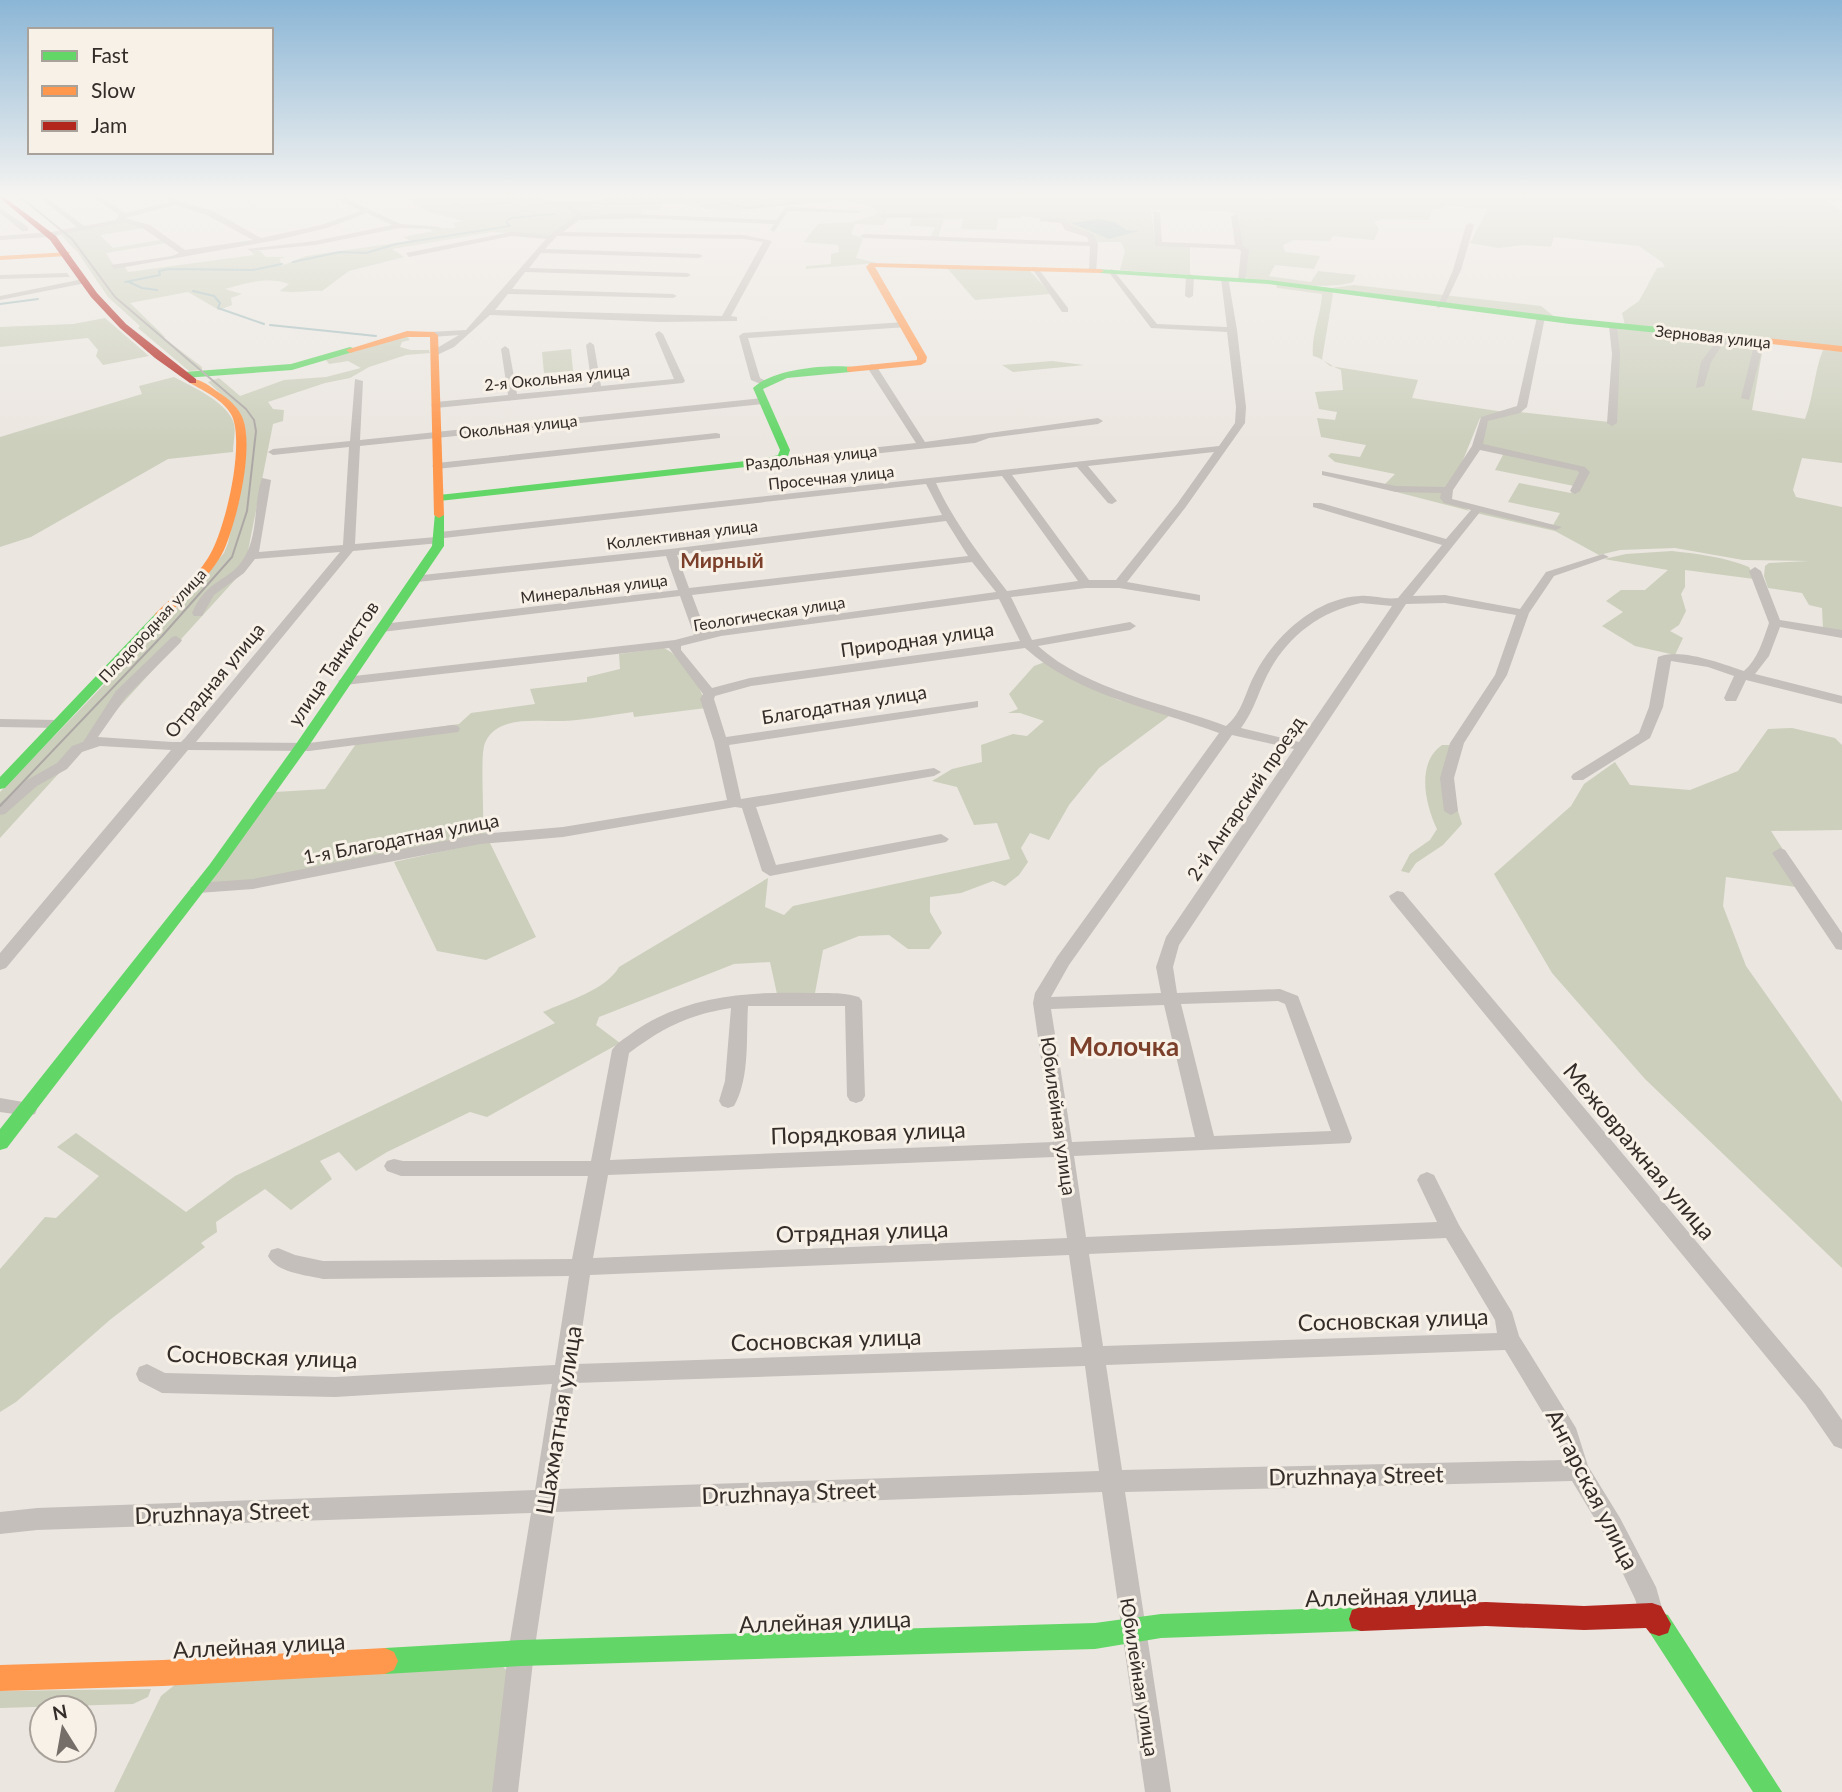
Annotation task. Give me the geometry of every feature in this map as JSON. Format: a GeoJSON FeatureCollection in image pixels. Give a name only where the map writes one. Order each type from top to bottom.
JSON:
{"type":"FeatureCollection","features":[{"type":"Feature","properties":{"kind":"main road","name":"Плодородная улица"},"geometry":{"type":"LineString","coordinates":[[0,785],[207,567],[222,541],[235,484],[239,422],[224,404],[184,375],[114,315],[82,278]]}},
{"type":"Feature","properties":{"kind":"main road","name":"Зерновая улица"},"geometry":{"type":"LineString","coordinates":[[876,278],[904,325]]}},
{"type":"Feature","properties":{"kind":"main road","name":"Зерновая улица"},"geometry":{"type":"LineString","coordinates":[[1208,278],[1303,286],[1440,306],[1614,326],[1842,349]]}},
{"type":"Feature","properties":{"kind":"main road"},"geometry":{"type":"LineString","coordinates":[[783,457],[786,450],[758,388],[763,382],[775,377],[921,362],[922,357],[904,325]]}},
{"type":"Feature","properties":{"kind":"main road"},"geometry":{"type":"LineString","coordinates":[[184,375],[301,365],[386,338],[420,332],[432,334],[435,353],[440,538]]}},
{"type":"Feature","properties":{"kind":"main road"},"geometry":{"type":"LineString","coordinates":[[201,385],[207,379],[223,373]]}},
{"type":"Feature","properties":{"kind":"main road","name":"Раздольная улица"},"geometry":{"type":"LineString","coordinates":[[439,498],[765,462],[783,457]]}},
{"type":"Feature","properties":{"kind":"main road","name":"улица Танкистов"},"geometry":{"type":"LineString","coordinates":[[0,1143],[198,888],[301,747],[417,578],[440,538]]}},
{"type":"Feature","properties":{"kind":"main road","name":"Аллейная улица"},"geometry":{"type":"LineString","coordinates":[[0,1678],[163,1673],[521,1653],[1082,1636],[1161,1626],[1486,1614],[1584,1618],[1652,1615]]}},
{"type":"Feature","properties":{"kind":"main road","name":"Ангарская улица"},"geometry":{"type":"LineString","coordinates":[[1652,1615],[1668,1634],[1769,1792]]}},
{"type":"Feature","properties":{"kind":"street"},"geometry":{"type":"LineString","coordinates":[[0,298],[79,278]]}},
{"type":"Feature","properties":{"kind":"street"},"geometry":{"type":"LineString","coordinates":[[435,353],[450,345],[488,312],[517,278]]}},
{"type":"Feature","properties":{"kind":"street"},"geometry":{"type":"LineString","coordinates":[[660,319],[685,278]]}},
{"type":"Feature","properties":{"kind":"street"},"geometry":{"type":"LineString","coordinates":[[725,319],[746,278]]}},
{"type":"Feature","properties":{"kind":"street"},"geometry":{"type":"LineString","coordinates":[[1041,278],[1065,310]]}},
{"type":"Feature","properties":{"kind":"street"},"geometry":{"type":"LineString","coordinates":[[1117,278],[1154,326],[1171,329],[1233,330]]}},
{"type":"Feature","properties":{"kind":"street"},"geometry":{"type":"LineString","coordinates":[[1189,296],[1190,278]]}},
{"type":"Feature","properties":{"kind":"street"},"geometry":{"type":"LineString","coordinates":[[1440,306],[1453,278]]}},
{"type":"Feature","properties":{"kind":"street"},"geometry":{"type":"LineString","coordinates":[[1119,584],[1224,448],[1240,423],[1241,407],[1233,330],[1234,280]]}},
{"type":"Feature","properties":{"kind":"street"},"geometry":{"type":"LineString","coordinates":[[506,291],[673,296]]}},
{"type":"Feature","properties":{"kind":"street"},"geometry":{"type":"LineString","coordinates":[[488,312],[660,319],[737,319]]}},
{"type":"Feature","properties":{"kind":"street"},"geometry":{"type":"LineString","coordinates":[[1541,317],[1522,407],[1517,411],[1484,419],[1477,446],[1445,498],[1477,509],[1556,527]]}},
{"type":"Feature","properties":{"kind":"street"},"geometry":{"type":"LineString","coordinates":[[763,382],[756,380],[743,336],[904,325]]}},
{"type":"Feature","properties":{"kind":"street"},"geometry":{"type":"LineString","coordinates":[[1612,424],[1616,354],[1614,326]]}},
{"type":"Feature","properties":{"kind":"street"},"geometry":{"type":"LineString","coordinates":[[432,334],[465,332]]}},
{"type":"Feature","properties":{"kind":"street","name":"2-я Окольная улица"},"geometry":{"type":"LineString","coordinates":[[436,405],[680,381],[659,334]]}},
{"type":"Feature","properties":{"kind":"street"},"geometry":{"type":"LineString","coordinates":[[1699,386],[1706,362],[1720,342],[1758,342],[1746,398]]}},
{"type":"Feature","properties":{"kind":"street"},"geometry":{"type":"LineString","coordinates":[[590,345],[597,388]]}},
{"type":"Feature","properties":{"kind":"street"},"geometry":{"type":"LineString","coordinates":[[505,349],[513,396]]}},
{"type":"Feature","properties":{"kind":"street"},"geometry":{"type":"LineString","coordinates":[[872,367],[922,445]]}},
{"type":"Feature","properties":{"kind":"street"},"geometry":{"type":"LineString","coordinates":[[349,548],[358,381]]}},
{"type":"Feature","properties":{"kind":"street","name":"Окольная улица"},"geometry":{"type":"LineString","coordinates":[[273,452],[763,401]]}},
{"type":"Feature","properties":{"kind":"street","name":"Раздольная улица"},"geometry":{"type":"LineString","coordinates":[[783,457],[797,459],[922,445],[1098,421]]}},
{"type":"Feature","properties":{"kind":"street"},"geometry":{"type":"LineString","coordinates":[[437,466],[716,436]]}},
{"type":"Feature","properties":{"kind":"street"},"geometry":{"type":"LineString","coordinates":[[1477,446],[1573,466],[1585,472],[1575,491]]}},
{"type":"Feature","properties":{"kind":"street","name":"Просечная улица"},"geometry":{"type":"LineString","coordinates":[[252,556],[440,538],[1224,448]]}},
{"type":"Feature","properties":{"kind":"street"},"geometry":{"type":"LineString","coordinates":[[1080,464],[1112,501]]}},
{"type":"Feature","properties":{"kind":"street"},"geometry":{"type":"LineString","coordinates":[[1005,473],[1086,584]]}},
{"type":"Feature","properties":{"kind":"street"},"geometry":{"type":"LineString","coordinates":[[1326,473],[1396,489],[1448,490]]}},
{"type":"Feature","properties":{"kind":"street"},"geometry":{"type":"LineString","coordinates":[[198,613],[202,598],[218,582],[234,574],[252,556],[266,480]]}},
{"type":"Feature","properties":{"kind":"street"},"geometry":{"type":"LineString","coordinates":[[930,481],[939,501],[1003,594],[1028,644],[1048,662],[1119,697],[1174,711],[1227,731],[1244,732],[1302,747]]}},
{"type":"Feature","properties":{"kind":"street"},"geometry":{"type":"LineString","coordinates":[[1317,505],[1447,543]]}},
{"type":"Feature","properties":{"kind":"street","name":"2-й Ангарский проезд"},"geometry":{"type":"LineString","coordinates":[[1206,1143],[1171,998],[1164,986],[1165,955],[1401,603],[1477,509]]}},
{"type":"Feature","properties":{"kind":"street","name":"Коллективная улица"},"geometry":{"type":"LineString","coordinates":[[417,578],[670,552],[951,517]]}},
{"type":"Feature","properties":{"kind":"street","name":"Отрадная улица"},"geometry":{"type":"LineString","coordinates":[[0,964],[349,548]]}},
{"type":"Feature","properties":{"kind":"street"},"geometry":{"type":"LineString","coordinates":[[670,552],[701,636]]}},
{"type":"Feature","properties":{"kind":"street"},"geometry":{"type":"LineString","coordinates":[[1451,811],[1447,778],[1457,743],[1501,676],[1523,613],[1550,573],[1603,557]]}},
{"type":"Feature","properties":{"kind":"street","name":"Минеральная улица"},"geometry":{"type":"LineString","coordinates":[[382,628],[976,558]]}},
{"type":"Feature","properties":{"kind":"street"},"geometry":{"type":"LineString","coordinates":[[1731,698],[1739,678],[1750,675],[1759,662],[1775,623],[1755,572]]}},
{"type":"Feature","properties":{"kind":"street","name":"Геологическая улица"},"geometry":{"type":"LineString","coordinates":[[345,681],[675,644],[701,636],[1086,584],[1119,584],[1196,598]]}},
{"type":"Feature","properties":{"kind":"street"},"geometry":{"type":"LineString","coordinates":[[1171,998],[1042,1003],[1043,993],[1063,961],[1227,731],[1237,724],[1251,702],[1255,686],[1272,653],[1304,622],[1354,600],[1401,603],[1414,599],[1445,599],[1523,613]]}},
{"type":"Feature","properties":{"kind":"street"},"geometry":{"type":"LineString","coordinates":[[1775,623],[1842,634]]}},
{"type":"Feature","properties":{"kind":"street","name":"Природная улица"},"geometry":{"type":"LineString","coordinates":[[710,693],[750,682],[1028,644],[1130,625]]}},
{"type":"Feature","properties":{"kind":"street"},"geometry":{"type":"LineString","coordinates":[[93,742],[121,694],[176,640]]}},
{"type":"Feature","properties":{"kind":"street"},"geometry":{"type":"LineString","coordinates":[[675,644],[675,650],[703,688],[710,693],[707,699],[721,742],[742,804],[770,871],[941,839]]}},
{"type":"Feature","properties":{"kind":"street"},"geometry":{"type":"LineString","coordinates":[[1577,777],[1645,735],[1656,707],[1663,660],[1683,658],[1842,700]]}},
{"type":"Feature","properties":{"kind":"street","name":"Благодатная улица"},"geometry":{"type":"LineString","coordinates":[[721,742],[973,704]]}},
{"type":"Feature","properties":{"kind":"street"},"geometry":{"type":"LineString","coordinates":[[0,723],[57,724]]}},
{"type":"Feature","properties":{"kind":"street"},"geometry":{"type":"LineString","coordinates":[[0,811],[32,783],[62,766],[77,749],[93,742],[301,747],[453,729]]}},
{"type":"Feature","properties":{"kind":"street","name":"1-я Благодатная улица"},"geometry":{"type":"LineString","coordinates":[[198,888],[253,884],[480,839],[563,832],[934,772]]}},
{"type":"Feature","properties":{"kind":"street"},"geometry":{"type":"LineString","coordinates":[[1780,853],[1842,945]]}},
{"type":"Feature","properties":{"kind":"street","name":"Межовражная улица"},"geometry":{"type":"LineString","coordinates":[[1396,896],[1813,1398],[1842,1439]]}},
{"type":"Feature","properties":{"kind":"street","name":"Порядковая улица"},"geometry":{"type":"LineString","coordinates":[[394,1166],[401,1169],[601,1168],[1343,1138],[1292,999],[1280,995],[1171,998]]}},
{"type":"Feature","properties":{"kind":"street"},"geometry":{"type":"LineString","coordinates":[[728,1101],[734,1081],[740,1002],[798,997],[853,1001],[856,1096]]}},
{"type":"Feature","properties":{"kind":"street","name":"Шахматная улица"},"geometry":{"type":"LineString","coordinates":[[505,1792],[521,1653],[581,1267],[621,1050],[662,1022],[696,1010],[740,1002]]}},
{"type":"Feature","properties":{"kind":"street","name":"Юбилейная улица"},"geometry":{"type":"LineString","coordinates":[[1042,1003],[1076,1246],[1096,1356],[1132,1630],[1158,1792]]}},
{"type":"Feature","properties":{"kind":"street"},"geometry":{"type":"LineString","coordinates":[[0,1105],[28,1109]]}},
{"type":"Feature","properties":{"kind":"street","name":"Ангарская улица"},"geometry":{"type":"LineString","coordinates":[[1427,1180],[1451,1230],[1505,1318],[1509,1338],[1568,1435],[1578,1469],[1612,1527],[1647,1596],[1652,1615]]}},
{"type":"Feature","properties":{"kind":"street","name":"Отрядная улица"},"geometry":{"type":"LineString","coordinates":[[278,1256],[291,1263],[323,1270],[581,1267],[1451,1230]]}},
{"type":"Feature","properties":{"kind":"street","name":"Сосновская улица"},"geometry":{"type":"LineString","coordinates":[[147,1374],[162,1382],[335,1387],[566,1374],[1501,1342],[1509,1338]]}},
{"type":"Feature","properties":{"kind":"street","name":"Druzhnaya Street"},"geometry":{"type":"LineString","coordinates":[[0,1523],[37,1519],[546,1500],[1578,1469]]}},
{"type":"Feature","properties":{"kind":"green space"},"geometry":{"type":"Polygon","coordinates":[[[95,278],[340,278],[322,291],[280,291],[289,284],[265,280],[225,289],[242,294],[231,298],[232,305],[219,310],[188,292],[130,303],[164,338],[202,367],[202,370],[189,371],[138,328],[140,326],[108,297],[95,278]]]}},
{"type":"Feature","properties":{"kind":"green space"},"geometry":{"type":"Polygon","coordinates":[[[955,278],[1036,278],[1051,294],[975,300],[955,278]]]}},
{"type":"Feature","properties":{"kind":"green space"},"geometry":{"type":"Polygon","coordinates":[[[1247,278],[1280,278],[1311,282],[1314,278],[1355,278],[1353,282],[1344,284],[1316,286],[1247,278]]]}},
{"type":"Feature","properties":{"kind":"green space"},"geometry":{"type":"Polygon","coordinates":[[[1652,278],[1842,278],[1842,348],[1625,325],[1622,313],[1639,301],[1652,278]]]}},
{"type":"Feature","properties":{"kind":"green space"},"geometry":{"type":"Polygon","coordinates":[[[1276,284],[1330,290],[1333,294],[1322,359],[1324,360],[1313,356],[1322,294],[1277,288],[1276,284]]]}},
{"type":"Feature","properties":{"kind":"green space"},"geometry":{"type":"Polygon","coordinates":[[[1354,285],[1541,306],[1556,318],[1331,288],[1354,285]]]}},
{"type":"Feature","properties":{"kind":"green space"},"geometry":{"type":"Polygon","coordinates":[[[105,318],[149,356],[103,365],[96,356],[98,350],[88,338],[0,347],[0,327],[73,324],[105,318]]]}},
{"type":"Feature","properties":{"kind":"green space"},"geometry":{"type":"Polygon","coordinates":[[[1611,328],[1751,341],[1763,347],[1752,410],[1805,419],[1823,350],[1842,351],[1842,463],[1802,458],[1793,490],[1796,497],[1842,507],[1842,632],[1823,629],[1822,608],[1809,605],[1802,593],[1768,588],[1764,576],[1765,566],[1769,563],[1809,561],[1743,560],[1675,548],[1620,550],[1599,555],[1555,531],[1476,513],[1479,510],[1553,525],[1560,513],[1508,502],[1519,483],[1571,493],[1574,486],[1495,470],[1504,453],[1480,448],[1488,420],[1520,412],[1609,422],[1613,353],[1611,328]]]}},
{"type":"Feature","properties":{"kind":"green space"},"geometry":{"type":"Polygon","coordinates":[[[407,336],[410,340],[402,342],[400,347],[429,350],[430,353],[406,355],[369,367],[350,378],[325,383],[268,402],[273,409],[284,410],[283,421],[273,424],[247,556],[254,559],[0,838],[0,792],[156,631],[224,553],[242,480],[246,432],[221,394],[208,382],[219,378],[240,396],[284,380],[326,377],[361,368],[348,361],[329,364],[326,360],[407,336]]]}},
{"type":"Feature","properties":{"kind":"green space"},"geometry":{"type":"Polygon","coordinates":[[[571,349],[573,371],[544,373],[542,352],[571,349]]]}},
{"type":"Feature","properties":{"kind":"green space"},"geometry":{"type":"Polygon","coordinates":[[[1052,361],[1084,365],[1013,372],[1002,365],[1052,361]]]}},
{"type":"Feature","properties":{"kind":"green space"},"geometry":{"type":"Polygon","coordinates":[[[1334,367],[1418,380],[1412,398],[1504,412],[1480,418],[1461,465],[1442,494],[1470,511],[1381,488],[1395,474],[1335,462],[1328,456],[1331,453],[1360,457],[1366,445],[1321,437],[1317,418],[1335,420],[1337,412],[1319,409],[1315,392],[1343,390],[1341,370],[1334,367]]]}},
{"type":"Feature","properties":{"kind":"green space"},"geometry":{"type":"Polygon","coordinates":[[[174,377],[217,402],[231,416],[235,427],[233,452],[168,459],[31,537],[0,547],[0,437],[142,394],[139,386],[174,377]]]}},
{"type":"Feature","properties":{"kind":"green space"},"geometry":{"type":"Polygon","coordinates":[[[1672,551],[1711,556],[1749,567],[1754,579],[1685,570],[1685,587],[1681,594],[1686,611],[1679,625],[1670,631],[1683,638],[1675,655],[1635,646],[1602,626],[1623,612],[1606,601],[1621,590],[1645,590],[1668,570],[1604,559],[1626,554],[1672,551]]]}},
{"type":"Feature","properties":{"kind":"green space"},"geometry":{"type":"Polygon","coordinates":[[[664,648],[678,658],[691,674],[701,691],[706,708],[634,717],[633,712],[572,720],[520,722],[499,727],[491,734],[484,749],[483,824],[487,834],[259,881],[210,883],[275,792],[325,789],[360,738],[459,724],[471,713],[535,704],[530,689],[587,682],[587,677],[620,669],[619,654],[664,648]]]}},
{"type":"Feature","properties":{"kind":"green space"},"geometry":{"type":"Polygon","coordinates":[[[1045,662],[1118,700],[1173,713],[1099,768],[1069,805],[1049,840],[1030,833],[1021,848],[1028,862],[1019,875],[1005,886],[993,881],[961,893],[930,897],[930,912],[942,933],[929,949],[908,949],[889,935],[859,936],[823,950],[815,993],[777,994],[770,962],[734,964],[599,1017],[596,1025],[620,1043],[487,1117],[470,1112],[387,1152],[356,1171],[339,1152],[320,1161],[332,1179],[291,1210],[265,1189],[216,1222],[217,1232],[201,1243],[205,1247],[111,1319],[16,1402],[0,1412],[0,1269],[45,1217],[56,1218],[99,1176],[57,1147],[76,1133],[186,1212],[235,1176],[555,1023],[543,1012],[596,988],[619,967],[768,878],[765,907],[784,915],[793,906],[1010,859],[997,823],[974,825],[957,787],[932,781],[952,769],[982,762],[981,745],[1013,734],[1027,736],[1044,721],[1020,713],[1008,713],[1018,709],[1009,694],[1034,666],[1045,662]]]}},
{"type":"Feature","properties":{"kind":"green space"},"geometry":{"type":"Polygon","coordinates":[[[1792,728],[1835,738],[1842,745],[1842,830],[1771,831],[1815,899],[1796,887],[1726,877],[1723,906],[1746,966],[1842,1102],[1842,1268],[1645,1079],[1552,973],[1494,874],[1571,806],[1584,784],[1615,762],[1630,785],[1690,790],[1738,771],[1768,729],[1792,728]]]}},
{"type":"Feature","properties":{"kind":"green space"},"geometry":{"type":"Polygon","coordinates":[[[1442,745],[1452,745],[1450,785],[1462,824],[1443,845],[1416,863],[1409,873],[1401,871],[1410,854],[1430,840],[1437,829],[1429,808],[1425,784],[1429,762],[1442,745]]]}},
{"type":"Feature","properties":{"kind":"green space"},"geometry":{"type":"Polygon","coordinates":[[[489,841],[536,937],[486,960],[437,951],[394,862],[489,841]]]}},
{"type":"Feature","properties":{"kind":"green space"},"geometry":{"type":"Polygon","coordinates":[[[503,1667],[511,1674],[494,1792],[114,1792],[161,1696],[177,1683],[503,1667]]]}},
{"type":"Feature","properties":{"kind":"green space"},"geometry":{"type":"Polygon","coordinates":[[[151,1689],[148,1697],[133,1704],[98,1705],[98,1694],[28,1694],[28,1707],[0,1708],[0,1691],[151,1689]]]}},
{"type":"Feature","properties":{"kind":"waterway"},"geometry":{"type":"LineString","coordinates":[[125,282],[147,278]]}},
{"type":"Feature","properties":{"kind":"waterway"},"geometry":{"type":"LineString","coordinates":[[129,282],[142,288],[157,290]]}},
{"type":"Feature","properties":{"kind":"waterway"},"geometry":{"type":"LineString","coordinates":[[193,291],[214,296],[220,303],[218,308],[264,324]]}},
{"type":"Feature","properties":{"kind":"waterway"},"geometry":{"type":"LineString","coordinates":[[0,304],[38,299]]}},
{"type":"Feature","properties":{"kind":"waterway"},"geometry":{"type":"LineString","coordinates":[[270,325],[376,336]]}},
{"type":"Feature","properties":{"kind":"tram line"},"geometry":{"type":"LineString","coordinates":[[0,806],[162,636],[232,557],[247,511],[256,431],[254,420],[246,409],[115,297],[101,278]]}},
{"type":"Feature","properties":{"kind":"traffic: fast"},"geometry":{"type":"LineString","coordinates":[[1201,278],[1268,282],[1570,321],[1747,339]]}},
{"type":"Feature","properties":{"kind":"traffic: fast"},"geometry":{"type":"LineString","coordinates":[[184,375],[292,367],[350,350]]}},
{"type":"Feature","properties":{"kind":"traffic: fast"},"geometry":{"type":"LineString","coordinates":[[439,498],[765,462],[783,457],[785,450],[758,388],[765,382],[787,375],[850,369]]}},
{"type":"Feature","properties":{"kind":"traffic: fast"},"geometry":{"type":"LineString","coordinates":[[0,1143],[215,867],[301,747],[438,546],[439,515]]}},
{"type":"Feature","properties":{"kind":"traffic: fast"},"geometry":{"type":"LineString","coordinates":[[0,785],[160,616]]}},
{"type":"Feature","properties":{"kind":"traffic: fast"},"geometry":{"type":"LineString","coordinates":[[385,1661],[521,1653],[1095,1636],[1161,1626],[1361,1619]]}},
{"type":"Feature","properties":{"kind":"traffic: fast"},"geometry":{"type":"LineString","coordinates":[[1659,1624],[1769,1792]]}},
{"type":"Feature","properties":{"kind":"traffic: slow"},"geometry":{"type":"LineString","coordinates":[[850,369],[921,362],[922,357],[876,278]]}},
{"type":"Feature","properties":{"kind":"traffic: slow"},"geometry":{"type":"LineString","coordinates":[[350,350],[407,334],[434,335],[439,515]]}},
{"type":"Feature","properties":{"kind":"traffic: slow"},"geometry":{"type":"LineString","coordinates":[[1747,339],[1842,349]]}},
{"type":"Feature","properties":{"kind":"traffic: slow"},"geometry":{"type":"LineString","coordinates":[[160,616],[212,561],[224,533],[235,491],[240,448],[238,419],[219,397],[193,381]]}},
{"type":"Feature","properties":{"kind":"traffic: slow"},"geometry":{"type":"LineString","coordinates":[[0,1678],[163,1673],[385,1661]]}},
{"type":"Feature","properties":{"kind":"traffic: jam"},"geometry":{"type":"LineString","coordinates":[[82,278],[123,326],[193,381]]}},
{"type":"Feature","properties":{"kind":"traffic: jam"},"geometry":{"type":"LineString","coordinates":[[1361,1619],[1486,1614],[1584,1618],[1652,1615],[1659,1624]]}},
{"type":"Feature","properties":{"kind":"district","name":"Мирный"},"geometry":{"type":"Point","coordinates":[722,559]}},
{"type":"Feature","properties":{"kind":"district","name":"Молочка"},"geometry":{"type":"Point","coordinates":[1124,1046]}}]}
